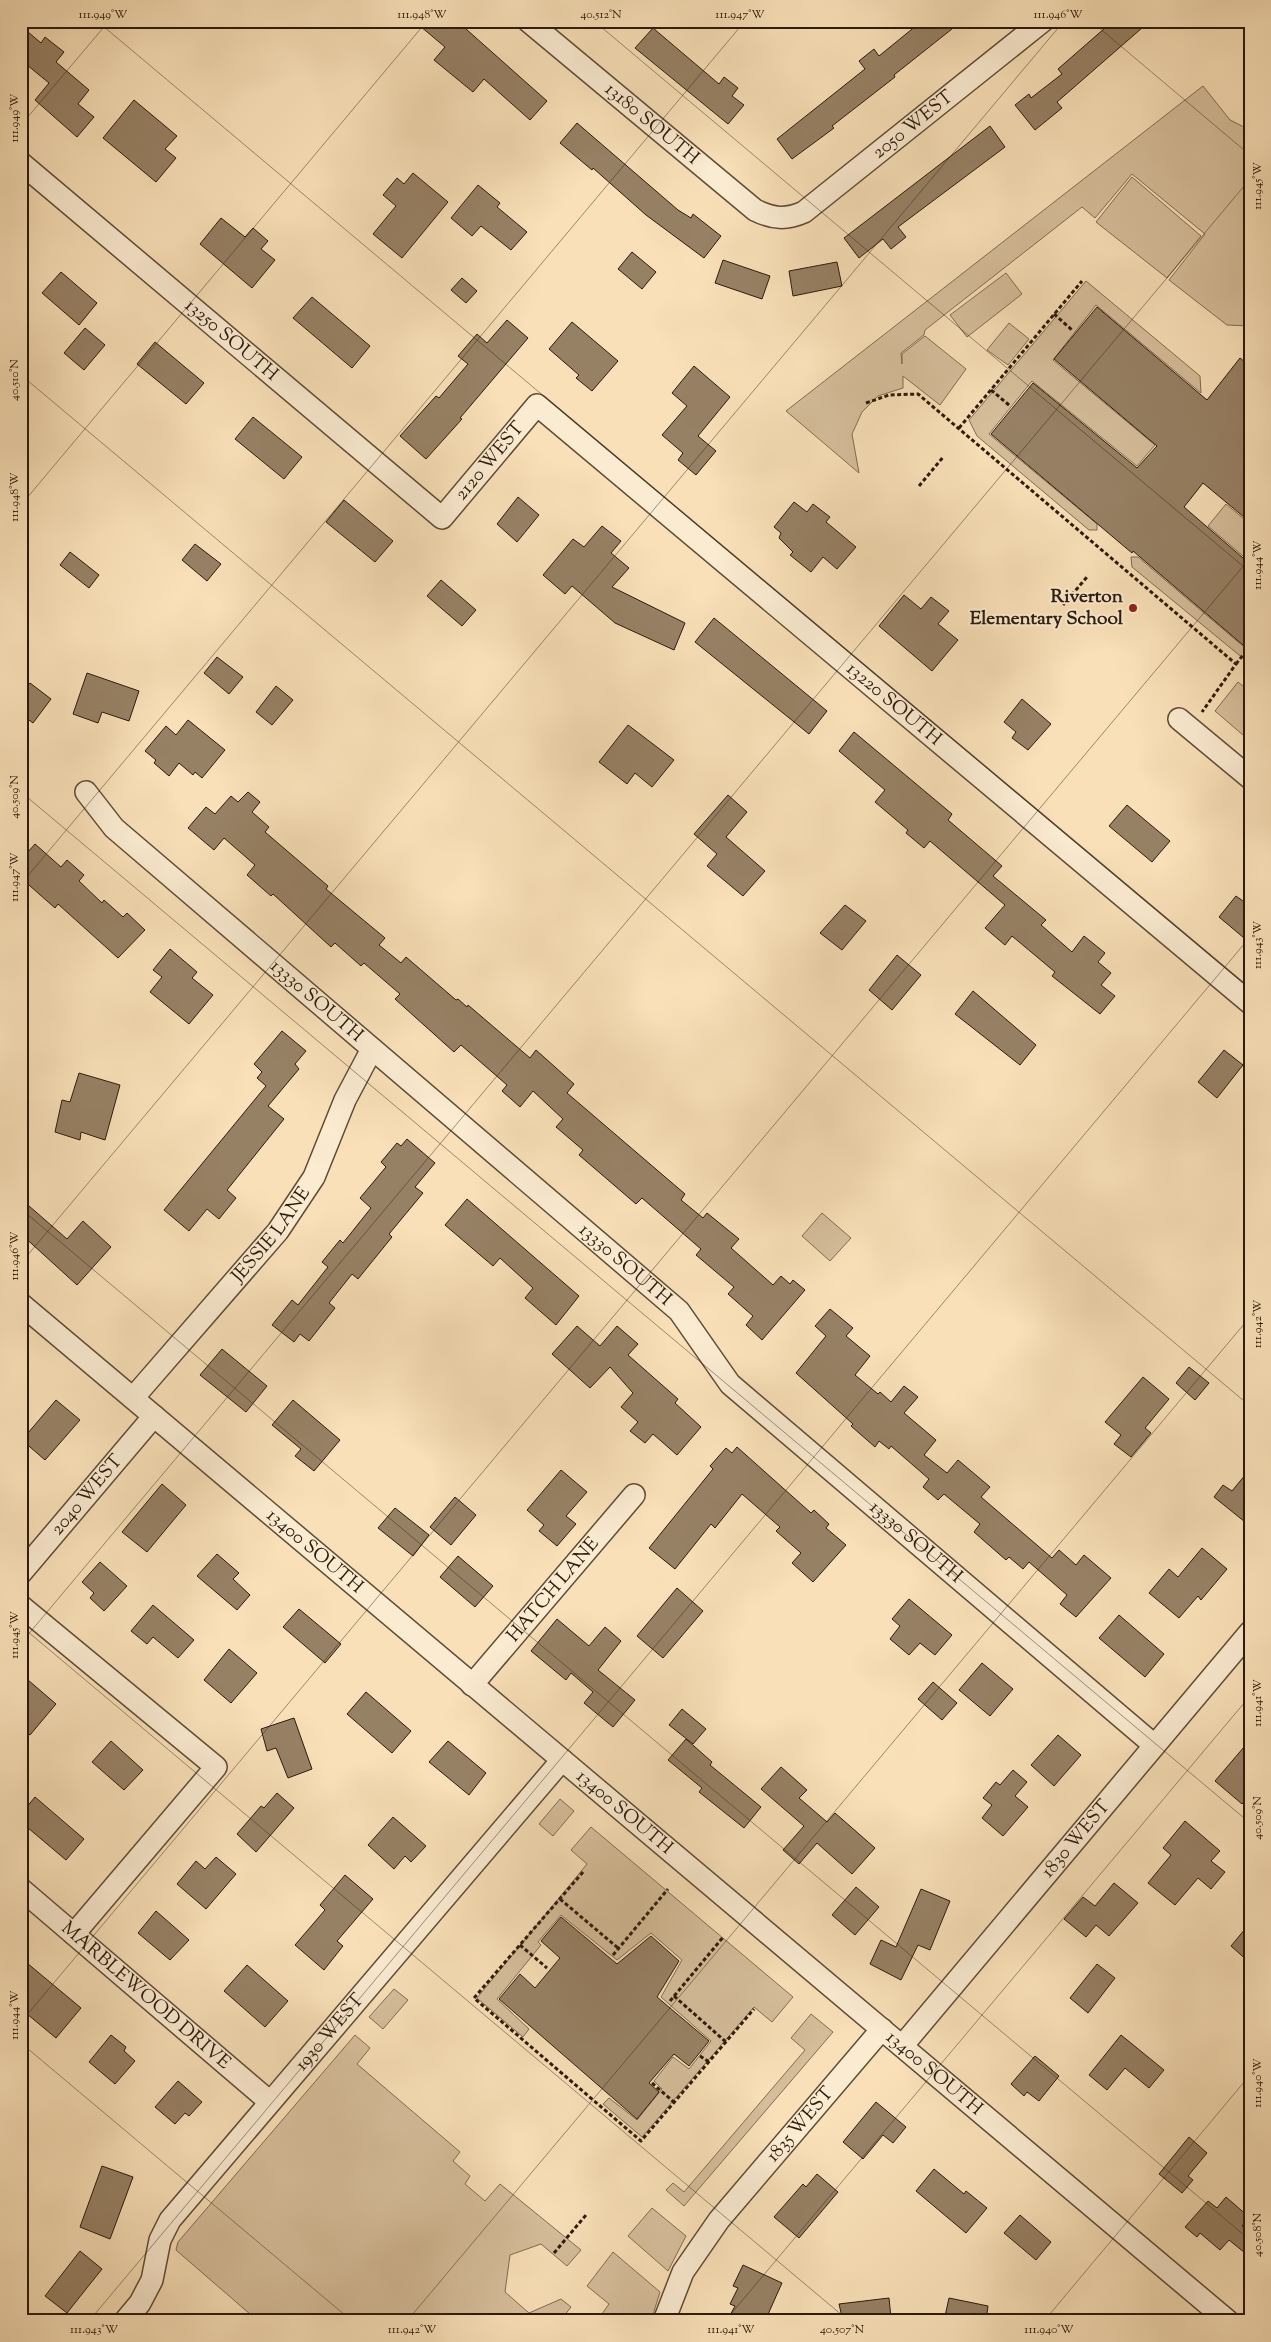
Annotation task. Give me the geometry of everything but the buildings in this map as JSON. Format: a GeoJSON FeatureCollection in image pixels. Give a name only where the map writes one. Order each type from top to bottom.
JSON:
{"type":"FeatureCollection","features":[{"type":"Feature","properties":{"kind":"street","name":"13180 SOUTH"},"geometry":{"type":"LineString","coordinates":[[528,21],[755,210],[780,218]]}},
{"type":"Feature","properties":{"kind":"street","name":"2050 WEST"},"geometry":{"type":"LineString","coordinates":[[780,218],[792,217],[804,212],[1043,21]]}},
{"type":"Feature","properties":{"kind":"street","name":"13250 SOUTH"},"geometry":{"type":"LineString","coordinates":[[21,163],[442,518]]}},
{"type":"Feature","properties":{"kind":"street","name":"2120 WEST"},"geometry":{"type":"LineString","coordinates":[[442,518],[537,405]]}},
{"type":"Feature","properties":{"kind":"street","name":"13220 SOUTH"},"geometry":{"type":"LineString","coordinates":[[537,405],[1250,1003]]}},
{"type":"Feature","properties":{"kind":"street"},"geometry":{"type":"LineString","coordinates":[[1179,719],[1250,778]]}},
{"type":"Feature","properties":{"kind":"street","name":"13330 SOUTH"},"geometry":{"type":"LineString","coordinates":[[86,792],[114,828],[679,1311],[730,1384],[1154,1745]]}},
{"type":"Feature","properties":{"kind":"street","name":"JESSIE LANE"},"geometry":{"type":"LineString","coordinates":[[134,1398],[278,1231],[314,1177],[345,1100],[372,1049]]}},
{"type":"Feature","properties":{"kind":"street","name":"13400 SOUTH"},"geometry":{"type":"LineString","coordinates":[[21,1304],[472,1685],[903,2045],[1228,2321]]}},
{"type":"Feature","properties":{"kind":"street","name":"2040 WEST"},"geometry":{"type":"LineString","coordinates":[[21,1573],[154,1416]]}},
{"type":"Feature","properties":{"kind":"street","name":"HATCH LANE"},"geometry":{"type":"LineString","coordinates":[[472,1685],[634,1495]]}},
{"type":"Feature","properties":{"kind":"street"},"geometry":{"type":"LineString","coordinates":[[21,1606],[216,1767],[74,1934]]}},
{"type":"Feature","properties":{"kind":"street","name":"1830 WEST"},"geometry":{"type":"LineString","coordinates":[[903,2045],[1250,1632]]}},
{"type":"Feature","properties":{"kind":"street","name":"1930 WEST"},"geometry":{"type":"LineString","coordinates":[[125,2321],[140,2303],[152,2280],[160,2240],[170,2220],[562,1760]]}},
{"type":"Feature","properties":{"kind":"street","name":"MARBLEWOOD DRIVE"},"geometry":{"type":"LineString","coordinates":[[21,1890],[270,2102]]}},
{"type":"Feature","properties":{"kind":"street","name":"1835 WEST"},"geometry":{"type":"LineString","coordinates":[[664,2321],[683,2272],[719,2220],[882,2029]]}},
{"type":"Feature","properties":{"kind":"path"},"geometry":{"type":"LineString","coordinates":[[959,428],[1082,281]]}},
{"type":"Feature","properties":{"kind":"path"},"geometry":{"type":"LineString","coordinates":[[1054,314],[1072,330]]}},
{"type":"Feature","properties":{"kind":"path"},"geometry":{"type":"LineString","coordinates":[[991,390],[1009,405]]}},
{"type":"Feature","properties":{"kind":"path"},"geometry":{"type":"LineString","coordinates":[[866,403],[889,395],[918,394],[1236,664]]}},
{"type":"Feature","properties":{"kind":"path"},"geometry":{"type":"LineString","coordinates":[[919,486],[944,456]]}},
{"type":"Feature","properties":{"kind":"path"},"geometry":{"type":"LineString","coordinates":[[1063,605],[1087,577]]}},
{"type":"Feature","properties":{"kind":"path"},"geometry":{"type":"LineString","coordinates":[[1208,717],[1201,711],[1250,646]]}},
{"type":"Feature","properties":{"kind":"path"},"geometry":{"type":"LineString","coordinates":[[583,1872],[474,1998],[641,2141],[754,2009]]}},
{"type":"Feature","properties":{"kind":"path"},"geometry":{"type":"LineString","coordinates":[[613,1955],[668,1889]]}},
{"type":"Feature","properties":{"kind":"path"},"geometry":{"type":"LineString","coordinates":[[560,1899],[618,1948]]}},
{"type":"Feature","properties":{"kind":"path"},"geometry":{"type":"LineString","coordinates":[[670,2001],[724,1936]]}},
{"type":"Feature","properties":{"kind":"path"},"geometry":{"type":"LineString","coordinates":[[520,1945],[547,1968]]}},
{"type":"Feature","properties":{"kind":"path"},"geometry":{"type":"LineString","coordinates":[[674,1996],[726,2042]]}},
{"type":"Feature","properties":{"kind":"path"},"geometry":{"type":"LineString","coordinates":[[700,2056],[709,2062]]}},
{"type":"Feature","properties":{"kind":"path"},"geometry":{"type":"LineString","coordinates":[[652,2083],[675,2103]]}},
{"type":"Feature","properties":{"kind":"path"},"geometry":{"type":"LineString","coordinates":[[554,2253],[586,2215]]}},
{"type":"Feature","properties":{"kind":"shaded area"},"geometry":{"type":"Polygon","coordinates":[[[1203,86],[1230,120],[1250,130],[1250,326],[1227,325],[1169,280],[1205,234],[1132,174],[1095,218],[1082,207],[925,330],[924,335],[901,353],[902,364],[902,354],[925,336],[966,369],[940,405],[903,376],[903,388],[878,396],[862,412],[852,434],[859,473],[786,411],[1203,86]]]}},
{"type":"Feature","properties":{"kind":"shaded area"},"geometry":{"type":"Polygon","coordinates":[[[1132,177],[1201,236],[1167,278],[1096,222],[1132,177]]]}},
{"type":"Feature","properties":{"kind":"shaded area"},"geometry":{"type":"Polygon","coordinates":[[[1006,273],[1022,294],[967,337],[950,315],[1006,273]]]}},
{"type":"Feature","properties":{"kind":"shaded area"},"geometry":{"type":"Polygon","coordinates":[[[1086,281],[1200,376],[1201,393],[1096,305],[1053,360],[1155,445],[1137,466],[1032,381],[989,434],[1097,524],[1097,530],[1089,530],[977,436],[969,420],[1086,281]]]}},
{"type":"Feature","properties":{"kind":"shaded area"},"geometry":{"type":"Polygon","coordinates":[[[1009,323],[1029,339],[1008,365],[987,350],[1009,323]]]}},
{"type":"Feature","properties":{"kind":"shaded area"},"geometry":{"type":"Polygon","coordinates":[[[1226,504],[1250,524],[1250,562],[1208,526],[1226,504]]]}},
{"type":"Feature","properties":{"kind":"shaded area"},"geometry":{"type":"Polygon","coordinates":[[[1131,557],[1138,557],[1244,647],[1250,641],[1250,664],[1132,567],[1131,557]]]}},
{"type":"Feature","properties":{"kind":"shaded area"},"geometry":{"type":"Polygon","coordinates":[[[1238,682],[1250,692],[1250,741],[1215,711],[1238,682]]]}},
{"type":"Feature","properties":{"kind":"shaded area"},"geometry":{"type":"Polygon","coordinates":[[[822,1213],[851,1238],[830,1261],[802,1236],[822,1213]]]}},
{"type":"Feature","properties":{"kind":"shaded area"},"geometry":{"type":"Polygon","coordinates":[[[560,1799],[574,1811],[553,1836],[539,1824],[560,1799]]]}},
{"type":"Feature","properties":{"kind":"shaded area"},"geometry":{"type":"Polygon","coordinates":[[[591,1827],[793,1997],[772,2022],[754,2007],[642,2137],[603,2104],[609,2098],[637,2120],[662,2089],[654,2081],[673,2057],[689,2069],[711,2041],[661,1997],[682,1960],[651,1933],[617,1960],[561,1915],[538,1942],[541,1945],[497,1999],[529,2029],[523,2037],[477,1998],[587,1864],[571,1850],[591,1827]]]}},
{"type":"Feature","properties":{"kind":"shaded area"},"geometry":{"type":"Polygon","coordinates":[[[394,1989],[408,2000],[383,2029],[369,2017],[394,1989]]]}},
{"type":"Feature","properties":{"kind":"shaded area"},"geometry":{"type":"Polygon","coordinates":[[[811,2014],[833,2032],[684,2206],[666,2190],[673,2183],[684,2192],[805,2050],[791,2038],[811,2014]]]}},
{"type":"Feature","properties":{"kind":"shaded area"},"geometry":{"type":"Polygon","coordinates":[[[355,2035],[370,2048],[357,2064],[460,2152],[453,2161],[470,2176],[465,2184],[485,2201],[500,2184],[581,2250],[567,2266],[541,2244],[510,2255],[505,2292],[529,2313],[561,2299],[571,2307],[560,2321],[258,2321],[176,2250],[178,2242],[355,2035]]]}},
{"type":"Feature","properties":{"kind":"shaded area"},"geometry":{"type":"Polygon","coordinates":[[[652,2208],[686,2236],[668,2271],[628,2236],[652,2208]]]}},
{"type":"Feature","properties":{"kind":"shaded area"},"geometry":{"type":"Polygon","coordinates":[[[613,2252],[660,2292],[651,2321],[597,2321],[609,2304],[587,2286],[613,2252]]]}},
{"type":"Feature","properties":{"kind":"place","name":"Riverton Elementary School"},"geometry":{"type":"Point","coordinates":[1133,608]}}]}
